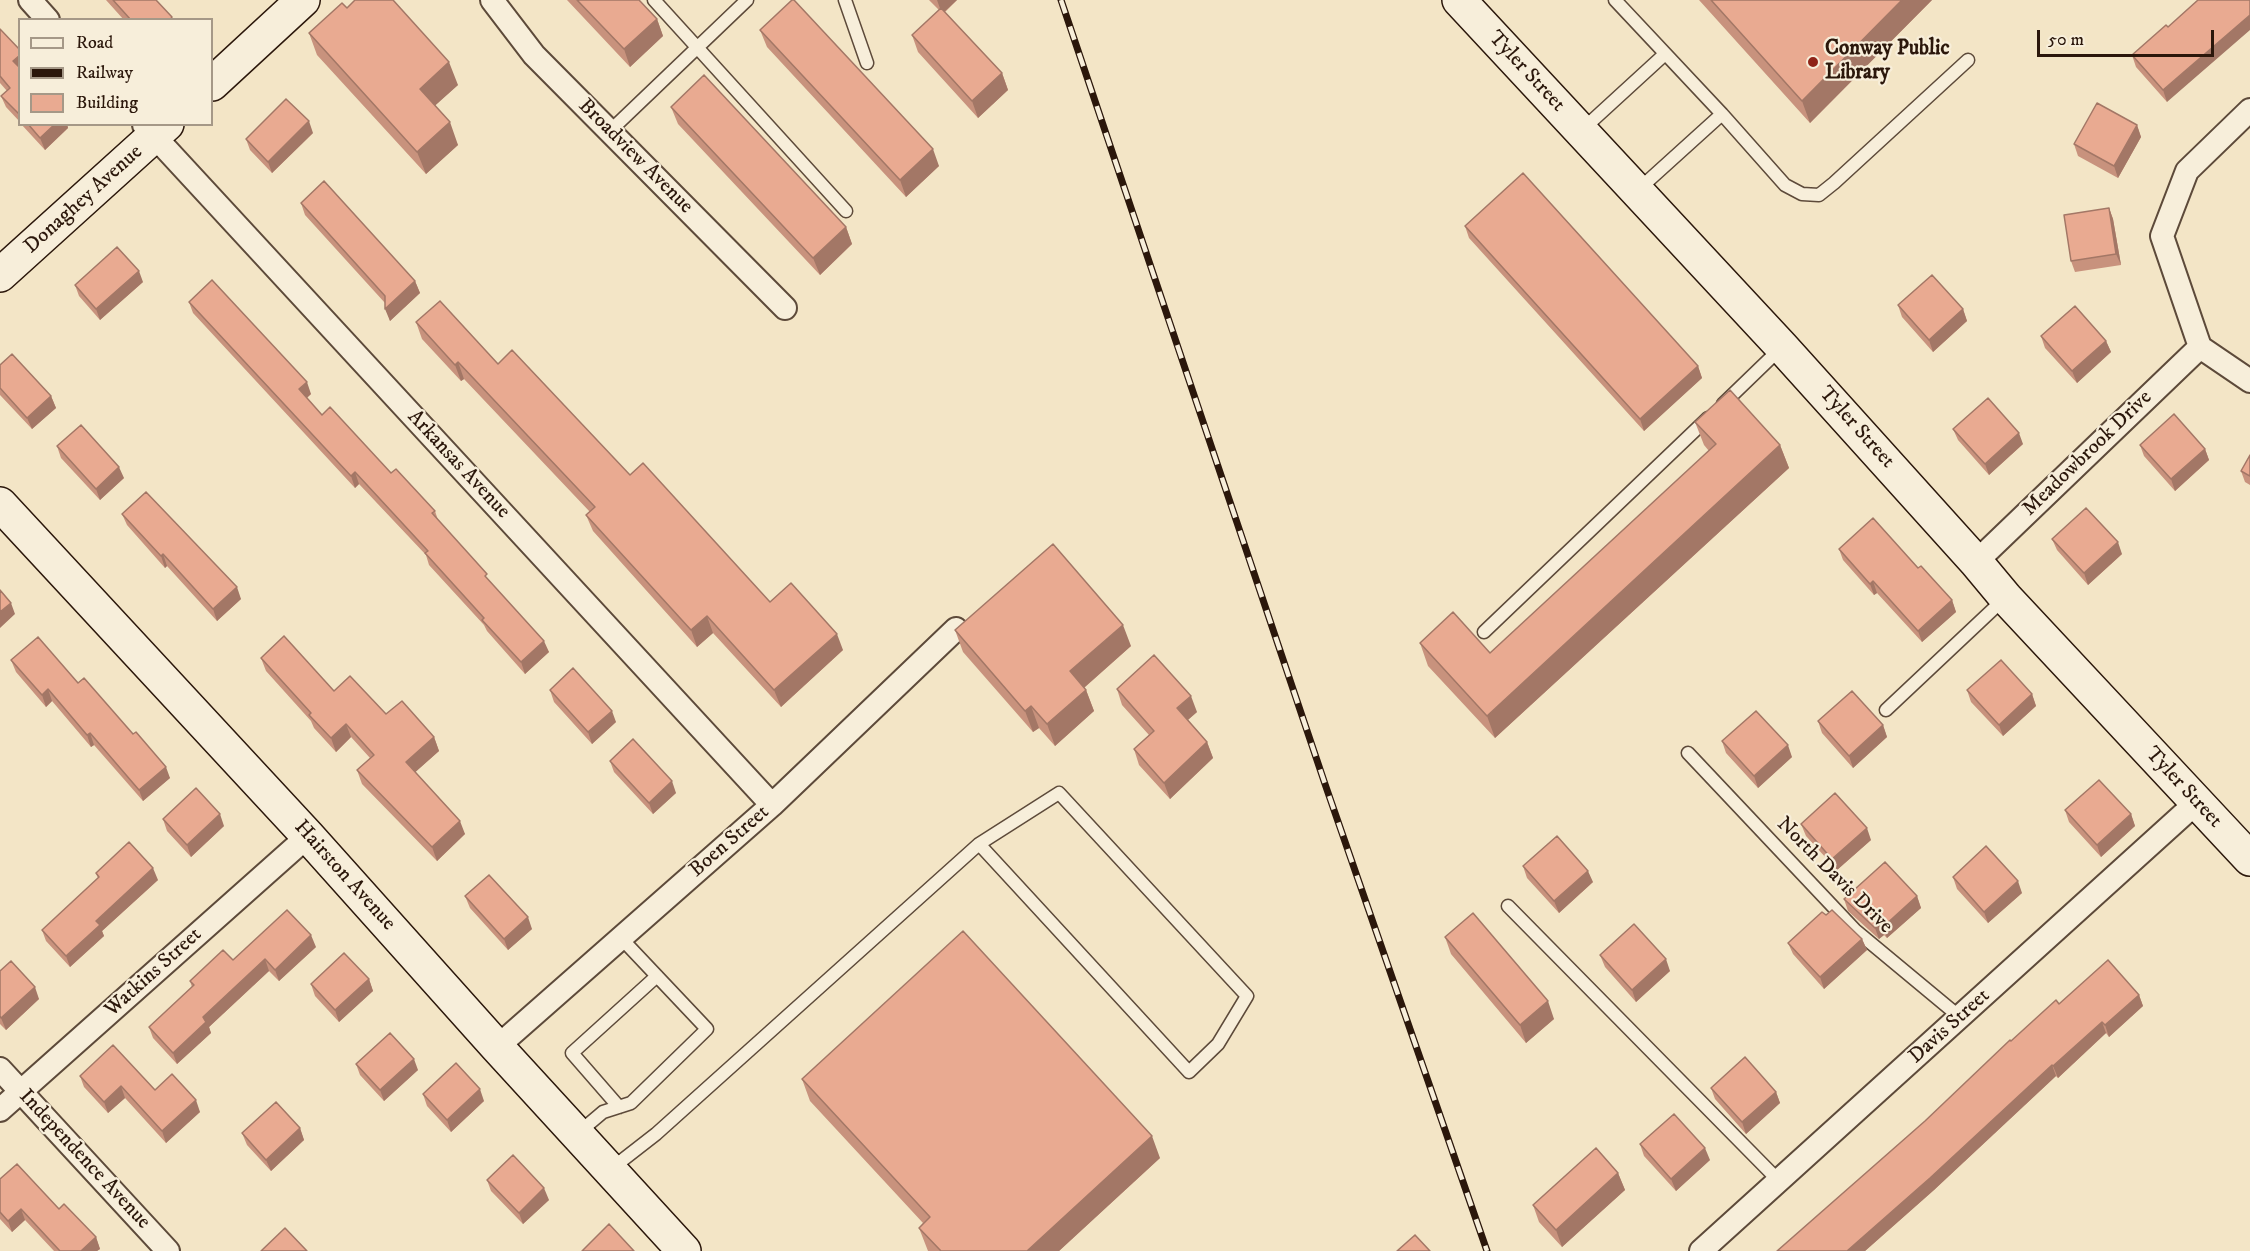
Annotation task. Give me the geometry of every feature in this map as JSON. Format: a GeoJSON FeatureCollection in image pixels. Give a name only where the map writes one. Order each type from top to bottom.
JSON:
{"type":"FeatureCollection","features":[{"type":"Feature","properties":{"kind":"street"},"geometry":{"type":"LineString","coordinates":[[30,0],[46,18]]}},
{"type":"Feature","properties":{"kind":"street"},"geometry":{"type":"LineString","coordinates":[[213,83],[303,0]]}},
{"type":"Feature","properties":{"kind":"street","name":"Broadview Avenue"},"geometry":{"type":"LineString","coordinates":[[492,0],[534,55],[785,308]]}},
{"type":"Feature","properties":{"kind":"street","name":"Tyler Street"},"geometry":{"type":"LineString","coordinates":[[1459,0],[1782,347],[2006,598],[2250,859]]}},
{"type":"Feature","properties":{"kind":"street"},"geometry":{"type":"LineString","coordinates":[[2250,110],[2187,171],[2162,236],[2200,347],[2250,381]]}},
{"type":"Feature","properties":{"kind":"street","name":"Donaghey Avenue"},"geometry":{"type":"LineString","coordinates":[[0,276],[155,128]]}},
{"type":"Feature","properties":{"kind":"street","name":"Arkansas Avenue"},"geometry":{"type":"LineString","coordinates":[[155,128],[772,805]]}},
{"type":"Feature","properties":{"kind":"street","name":"Meadowbrook Drive"},"geometry":{"type":"LineString","coordinates":[[1976,562],[2200,347]]}},
{"type":"Feature","properties":{"kind":"street","name":"Hairston Avenue"},"geometry":{"type":"LineString","coordinates":[[0,504],[308,836],[684,1251]]}},
{"type":"Feature","properties":{"kind":"street","name":"Boen Street"},"geometry":{"type":"LineString","coordinates":[[497,1047],[772,805],[956,629]]}},
{"type":"Feature","properties":{"kind":"street","name":"Davis Street"},"geometry":{"type":"LineString","coordinates":[[1701,1251],[1780,1182],[2197,802]]}},
{"type":"Feature","properties":{"kind":"street","name":"Watkins Street"},"geometry":{"type":"LineString","coordinates":[[0,1110],[308,836]]}},
{"type":"Feature","properties":{"kind":"street","name":"Independence Avenue"},"geometry":{"type":"LineString","coordinates":[[0,1069],[168,1251]]}},
{"type":"Feature","properties":{"kind":"lane"},"geometry":{"type":"LineString","coordinates":[[654,0],[846,211]]}},
{"type":"Feature","properties":{"kind":"lane"},"geometry":{"type":"LineString","coordinates":[[610,131],[747,0]]}},
{"type":"Feature","properties":{"kind":"lane"},"geometry":{"type":"LineString","coordinates":[[845,0],[867,63]]}},
{"type":"Feature","properties":{"kind":"lane"},"geometry":{"type":"LineString","coordinates":[[1614,0],[1722,114],[1785,185],[1802,194],[1819,195],[1834,183],[1968,60]]}},
{"type":"Feature","properties":{"kind":"lane"},"geometry":{"type":"LineString","coordinates":[[1581,130],[1665,54]]}},
{"type":"Feature","properties":{"kind":"lane"},"geometry":{"type":"LineString","coordinates":[[1637,191],[1722,114]]}},
{"type":"Feature","properties":{"kind":"lane"},"geometry":{"type":"LineString","coordinates":[[1484,632],[1782,347]]}},
{"type":"Feature","properties":{"kind":"lane"},"geometry":{"type":"LineString","coordinates":[[1886,710],[2006,598]]}},
{"type":"Feature","properties":{"kind":"lane","name":"North Davis Drive"},"geometry":{"type":"LineString","coordinates":[[1688,753],[1855,930],[1961,1018]]}},
{"type":"Feature","properties":{"kind":"lane"},"geometry":{"type":"LineString","coordinates":[[610,1170],[656,1134],[979,844],[1059,793],[1247,996],[1218,1044],[1189,1072],[979,844]]}},
{"type":"Feature","properties":{"kind":"lane"},"geometry":{"type":"LineString","coordinates":[[1508,906],[1780,1182]]}},
{"type":"Feature","properties":{"kind":"lane"},"geometry":{"type":"LineString","coordinates":[[577,1135],[603,1112],[631,1103],[708,1029],[621,938]]}},
{"type":"Feature","properties":{"kind":"lane"},"geometry":{"type":"LineString","coordinates":[[619,1107],[572,1053],[657,976]]}},
{"type":"Feature","properties":{"kind":"building"},"geometry":{"type":"Polygon","coordinates":[[[113,0],[156,0],[172,17],[171,18],[129,18],[113,0]]]}},
{"type":"Feature","properties":{"kind":"building"},"geometry":{"type":"Polygon","coordinates":[[[355,0],[393,0],[449,62],[420,89],[450,122],[417,152],[309,33],[342,3],[347,8],[355,0]]]}},
{"type":"Feature","properties":{"kind":"building"},"geometry":{"type":"Polygon","coordinates":[[[577,0],[639,0],[657,19],[624,49],[577,0]]]}},
{"type":"Feature","properties":{"kind":"building"},"geometry":{"type":"Polygon","coordinates":[[[792,0],[933,149],[900,180],[760,30],[792,0]]]}},
{"type":"Feature","properties":{"kind":"building","name":"Conway Public Library"},"geometry":{"type":"Polygon","coordinates":[[[1711,0],[1902,0],[1802,101],[1711,0]]]}},
{"type":"Feature","properties":{"kind":"building"},"geometry":{"type":"Polygon","coordinates":[[[2198,0],[2250,0],[2250,15],[2163,90],[2132,55],[2198,0]]]}},
{"type":"Feature","properties":{"kind":"building"},"geometry":{"type":"Polygon","coordinates":[[[941,8],[1002,73],[972,101],[912,35],[941,8]]]}},
{"type":"Feature","properties":{"kind":"building"},"geometry":{"type":"Polygon","coordinates":[[[0,29],[18,48],[18,57],[13,61],[18,66],[18,113],[1,96],[10,88],[0,76],[0,29]]]}},
{"type":"Feature","properties":{"kind":"building"},"geometry":{"type":"Polygon","coordinates":[[[704,75],[846,227],[813,258],[671,107],[704,75]]]}},
{"type":"Feature","properties":{"kind":"building"},"geometry":{"type":"Polygon","coordinates":[[[286,99],[309,121],[268,162],[246,139],[286,99]]]}},
{"type":"Feature","properties":{"kind":"building"},"geometry":{"type":"Polygon","coordinates":[[[2097,103],[2137,125],[2114,166],[2074,144],[2097,103]]]}},
{"type":"Feature","properties":{"kind":"building"},"geometry":{"type":"Polygon","coordinates":[[[30,126],[53,126],[40,138],[30,126]]]}},
{"type":"Feature","properties":{"kind":"building"},"geometry":{"type":"Polygon","coordinates":[[[1523,173],[1698,366],[1640,419],[1465,226],[1523,173]]]}},
{"type":"Feature","properties":{"kind":"building"},"geometry":{"type":"Polygon","coordinates":[[[324,181],[415,281],[385,309],[385,296],[301,203],[324,181]]]}},
{"type":"Feature","properties":{"kind":"building"},"geometry":{"type":"Polygon","coordinates":[[[2109,208],[2116,254],[2071,261],[2064,215],[2109,208]]]}},
{"type":"Feature","properties":{"kind":"building"},"geometry":{"type":"Polygon","coordinates":[[[117,247],[139,271],[96,309],[75,285],[117,247]]]}},
{"type":"Feature","properties":{"kind":"building"},"geometry":{"type":"Polygon","coordinates":[[[1932,275],[1963,309],[1929,340],[1898,305],[1932,275]]]}},
{"type":"Feature","properties":{"kind":"building"},"geometry":{"type":"Polygon","coordinates":[[[212,280],[307,382],[299,389],[322,415],[330,407],[391,473],[396,469],[435,511],[432,513],[487,574],[485,576],[544,641],[521,662],[425,553],[428,551],[355,472],[351,476],[189,302],[212,280]]]}},
{"type":"Feature","properties":{"kind":"building"},"geometry":{"type":"Polygon","coordinates":[[[440,301],[498,364],[512,350],[630,475],[643,463],[770,602],[791,583],[837,634],[774,690],[707,616],[691,630],[586,515],[595,507],[458,362],[455,365],[416,322],[440,301]]]}},
{"type":"Feature","properties":{"kind":"building"},"geometry":{"type":"Polygon","coordinates":[[[2075,306],[2106,341],[2072,371],[2041,336],[2075,306]]]}},
{"type":"Feature","properties":{"kind":"building"},"geometry":{"type":"Polygon","coordinates":[[[12,354],[51,396],[27,418],[0,388],[0,365],[12,354]]]}},
{"type":"Feature","properties":{"kind":"building"},"geometry":{"type":"Polygon","coordinates":[[[1730,390],[1780,445],[1487,716],[1420,643],[1453,612],[1490,653],[1716,444],[1695,422],[1730,390]]]}},
{"type":"Feature","properties":{"kind":"building"},"geometry":{"type":"Polygon","coordinates":[[[1988,398],[2019,433],[1985,464],[1953,429],[1988,398]]]}},
{"type":"Feature","properties":{"kind":"building"},"geometry":{"type":"Polygon","coordinates":[[[2174,414],[2205,449],[2171,479],[2140,445],[2174,414]]]}},
{"type":"Feature","properties":{"kind":"building"},"geometry":{"type":"Polygon","coordinates":[[[81,425],[119,467],[96,489],[57,446],[81,425]]]}},
{"type":"Feature","properties":{"kind":"building"},"geometry":{"type":"Polygon","coordinates":[[[2250,455],[2250,476],[2241,471],[2250,455]]]}},
{"type":"Feature","properties":{"kind":"building"},"geometry":{"type":"Polygon","coordinates":[[[146,492],[237,587],[213,609],[163,554],[161,556],[122,514],[146,492]]]}},
{"type":"Feature","properties":{"kind":"building"},"geometry":{"type":"Polygon","coordinates":[[[2086,508],[2118,542],[2084,573],[2052,539],[2086,508]]]}},
{"type":"Feature","properties":{"kind":"building"},"geometry":{"type":"Polygon","coordinates":[[[1873,518],[1918,568],[1921,566],[1952,600],[1918,631],[1873,581],[1870,584],[1839,549],[1873,518]]]}},
{"type":"Feature","properties":{"kind":"building"},"geometry":{"type":"Polygon","coordinates":[[[1053,544],[1123,625],[1070,671],[1086,690],[1047,724],[1031,706],[1025,711],[955,630],[1053,544]]]}},
{"type":"Feature","properties":{"kind":"building"},"geometry":{"type":"Polygon","coordinates":[[[0,590],[11,603],[0,612],[0,590]]]}},
{"type":"Feature","properties":{"kind":"building"},"geometry":{"type":"Polygon","coordinates":[[[284,636],[334,691],[350,676],[386,714],[402,701],[434,737],[406,762],[460,821],[432,847],[357,770],[374,755],[346,724],[331,738],[261,658],[284,636]]]}},
{"type":"Feature","properties":{"kind":"building"},"geometry":{"type":"Polygon","coordinates":[[[38,637],[78,683],[84,678],[133,734],[136,732],[166,767],[139,790],[90,733],[87,735],[48,689],[42,695],[11,660],[38,637]]]}},
{"type":"Feature","properties":{"kind":"building"},"geometry":{"type":"Polygon","coordinates":[[[1154,655],[1191,696],[1177,708],[1207,742],[1164,783],[1134,749],[1154,731],[1117,689],[1154,655]]]}},
{"type":"Feature","properties":{"kind":"building"},"geometry":{"type":"Polygon","coordinates":[[[2001,660],[2032,694],[1999,725],[1967,690],[2001,660]]]}},
{"type":"Feature","properties":{"kind":"building"},"geometry":{"type":"Polygon","coordinates":[[[573,668],[612,711],[588,732],[550,690],[573,668]]]}},
{"type":"Feature","properties":{"kind":"building"},"geometry":{"type":"Polygon","coordinates":[[[1852,691],[1883,725],[1849,756],[1818,721],[1852,691]]]}},
{"type":"Feature","properties":{"kind":"building"},"geometry":{"type":"Polygon","coordinates":[[[1756,711],[1788,745],[1754,776],[1722,741],[1756,711]]]}},
{"type":"Feature","properties":{"kind":"building"},"geometry":{"type":"Polygon","coordinates":[[[633,739],[672,781],[649,803],[610,761],[633,739]]]}},
{"type":"Feature","properties":{"kind":"building"},"geometry":{"type":"Polygon","coordinates":[[[2099,780],[2131,814],[2097,845],[2065,810],[2099,780]]]}},
{"type":"Feature","properties":{"kind":"building"},"geometry":{"type":"Polygon","coordinates":[[[196,788],[220,814],[187,845],[163,819],[196,788]]]}},
{"type":"Feature","properties":{"kind":"building"},"geometry":{"type":"Polygon","coordinates":[[[1835,793],[1867,828],[1832,859],[1801,824],[1835,793]]]}},
{"type":"Feature","properties":{"kind":"building"},"geometry":{"type":"Polygon","coordinates":[[[1557,836],[1588,871],[1554,901],[1523,866],[1557,836]]]}},
{"type":"Feature","properties":{"kind":"building"},"geometry":{"type":"Polygon","coordinates":[[[129,842],[153,868],[96,921],[100,925],[66,956],[42,930],[99,877],[96,873],[129,842]]]}},
{"type":"Feature","properties":{"kind":"building"},"geometry":{"type":"Polygon","coordinates":[[[1986,846],[2018,881],[1984,912],[1953,877],[1986,846]]]}},
{"type":"Feature","properties":{"kind":"building"},"geometry":{"type":"Polygon","coordinates":[[[1885,862],[1917,896],[1883,927],[1880,923],[1875,928],[1844,899],[1885,862]]]}},
{"type":"Feature","properties":{"kind":"building"},"geometry":{"type":"Polygon","coordinates":[[[489,875],[528,917],[504,939],[465,896],[489,875]]]}},
{"type":"Feature","properties":{"kind":"building"},"geometry":{"type":"Polygon","coordinates":[[[287,910],[311,935],[275,970],[265,959],[203,1017],[206,1022],[173,1053],[149,1027],[194,985],[190,981],[223,950],[233,960],[287,910]]]}},
{"type":"Feature","properties":{"kind":"building"},"geometry":{"type":"Polygon","coordinates":[[[1832,910],[1862,939],[1820,977],[1788,943],[1822,912],[1826,915],[1832,910]]]}},
{"type":"Feature","properties":{"kind":"building"},"geometry":{"type":"Polygon","coordinates":[[[1473,913],[1548,1001],[1520,1025],[1445,937],[1473,913]]]}},
{"type":"Feature","properties":{"kind":"building"},"geometry":{"type":"Polygon","coordinates":[[[1634,924],[1666,959],[1632,990],[1600,955],[1634,924]]]}},
{"type":"Feature","properties":{"kind":"building"},"geometry":{"type":"Polygon","coordinates":[[[963,931],[1152,1136],[1027,1251],[941,1251],[919,1228],[930,1217],[802,1079],[963,931]]]}},
{"type":"Feature","properties":{"kind":"building"},"geometry":{"type":"Polygon","coordinates":[[[344,953],[369,979],[335,1010],[311,984],[344,953]]]}},
{"type":"Feature","properties":{"kind":"building"},"geometry":{"type":"Polygon","coordinates":[[[2108,960],[2139,995],[2105,1025],[2102,1022],[2052,1065],[1847,1251],[1777,1251],[1925,1121],[2010,1040],[2056,1000],[2059,1004],[2108,960]]]}},
{"type":"Feature","properties":{"kind":"building"},"geometry":{"type":"Polygon","coordinates":[[[11,961],[35,987],[1,1018],[0,971],[11,961]]]}},
{"type":"Feature","properties":{"kind":"building"},"geometry":{"type":"Polygon","coordinates":[[[390,1033],[414,1059],[380,1090],[356,1064],[390,1033]]]}},
{"type":"Feature","properties":{"kind":"building"},"geometry":{"type":"Polygon","coordinates":[[[113,1045],[155,1090],[172,1074],[196,1100],[162,1131],[121,1086],[104,1102],[80,1076],[113,1045]]]}},
{"type":"Feature","properties":{"kind":"building"},"geometry":{"type":"Polygon","coordinates":[[[1745,1057],[1776,1092],[1742,1122],[1711,1088],[1745,1057]]]}},
{"type":"Feature","properties":{"kind":"building"},"geometry":{"type":"Polygon","coordinates":[[[456,1063],[480,1089],[447,1120],[423,1094],[456,1063]]]}},
{"type":"Feature","properties":{"kind":"building"},"geometry":{"type":"Polygon","coordinates":[[[276,1102],[300,1128],[266,1160],[242,1133],[276,1102]]]}},
{"type":"Feature","properties":{"kind":"building"},"geometry":{"type":"Polygon","coordinates":[[[1674,1114],[1705,1148],[1671,1179],[1640,1144],[1674,1114]]]}},
{"type":"Feature","properties":{"kind":"building"},"geometry":{"type":"Polygon","coordinates":[[[1596,1148],[1618,1173],[1556,1230],[1533,1205],[1596,1148]]]}},
{"type":"Feature","properties":{"kind":"building"},"geometry":{"type":"Polygon","coordinates":[[[513,1155],[544,1188],[519,1213],[487,1180],[513,1155]]]}},
{"type":"Feature","properties":{"kind":"building"},"geometry":{"type":"Polygon","coordinates":[[[17,1164],[59,1209],[64,1204],[96,1237],[81,1251],[60,1251],[21,1209],[8,1221],[0,1212],[0,1179],[17,1164]]]}},
{"type":"Feature","properties":{"kind":"building"},"geometry":{"type":"Polygon","coordinates":[[[609,1224],[634,1251],[582,1251],[609,1224]]]}},
{"type":"Feature","properties":{"kind":"building"},"geometry":{"type":"Polygon","coordinates":[[[285,1228],[307,1251],[261,1251],[285,1228]]]}},
{"type":"Feature","properties":{"kind":"building"},"geometry":{"type":"Polygon","coordinates":[[[1415,1235],[1430,1251],[1397,1251],[1415,1235]]]}},
{"type":"Feature","properties":{"kind":"railway"},"geometry":{"type":"LineString","coordinates":[[1061,0],[1325,784],[1487,1251]]}},
{"type":"Feature","properties":{"kind":"place","name":"Conway Public Library"},"geometry":{"type":"Point","coordinates":[1813,62]}}]}
